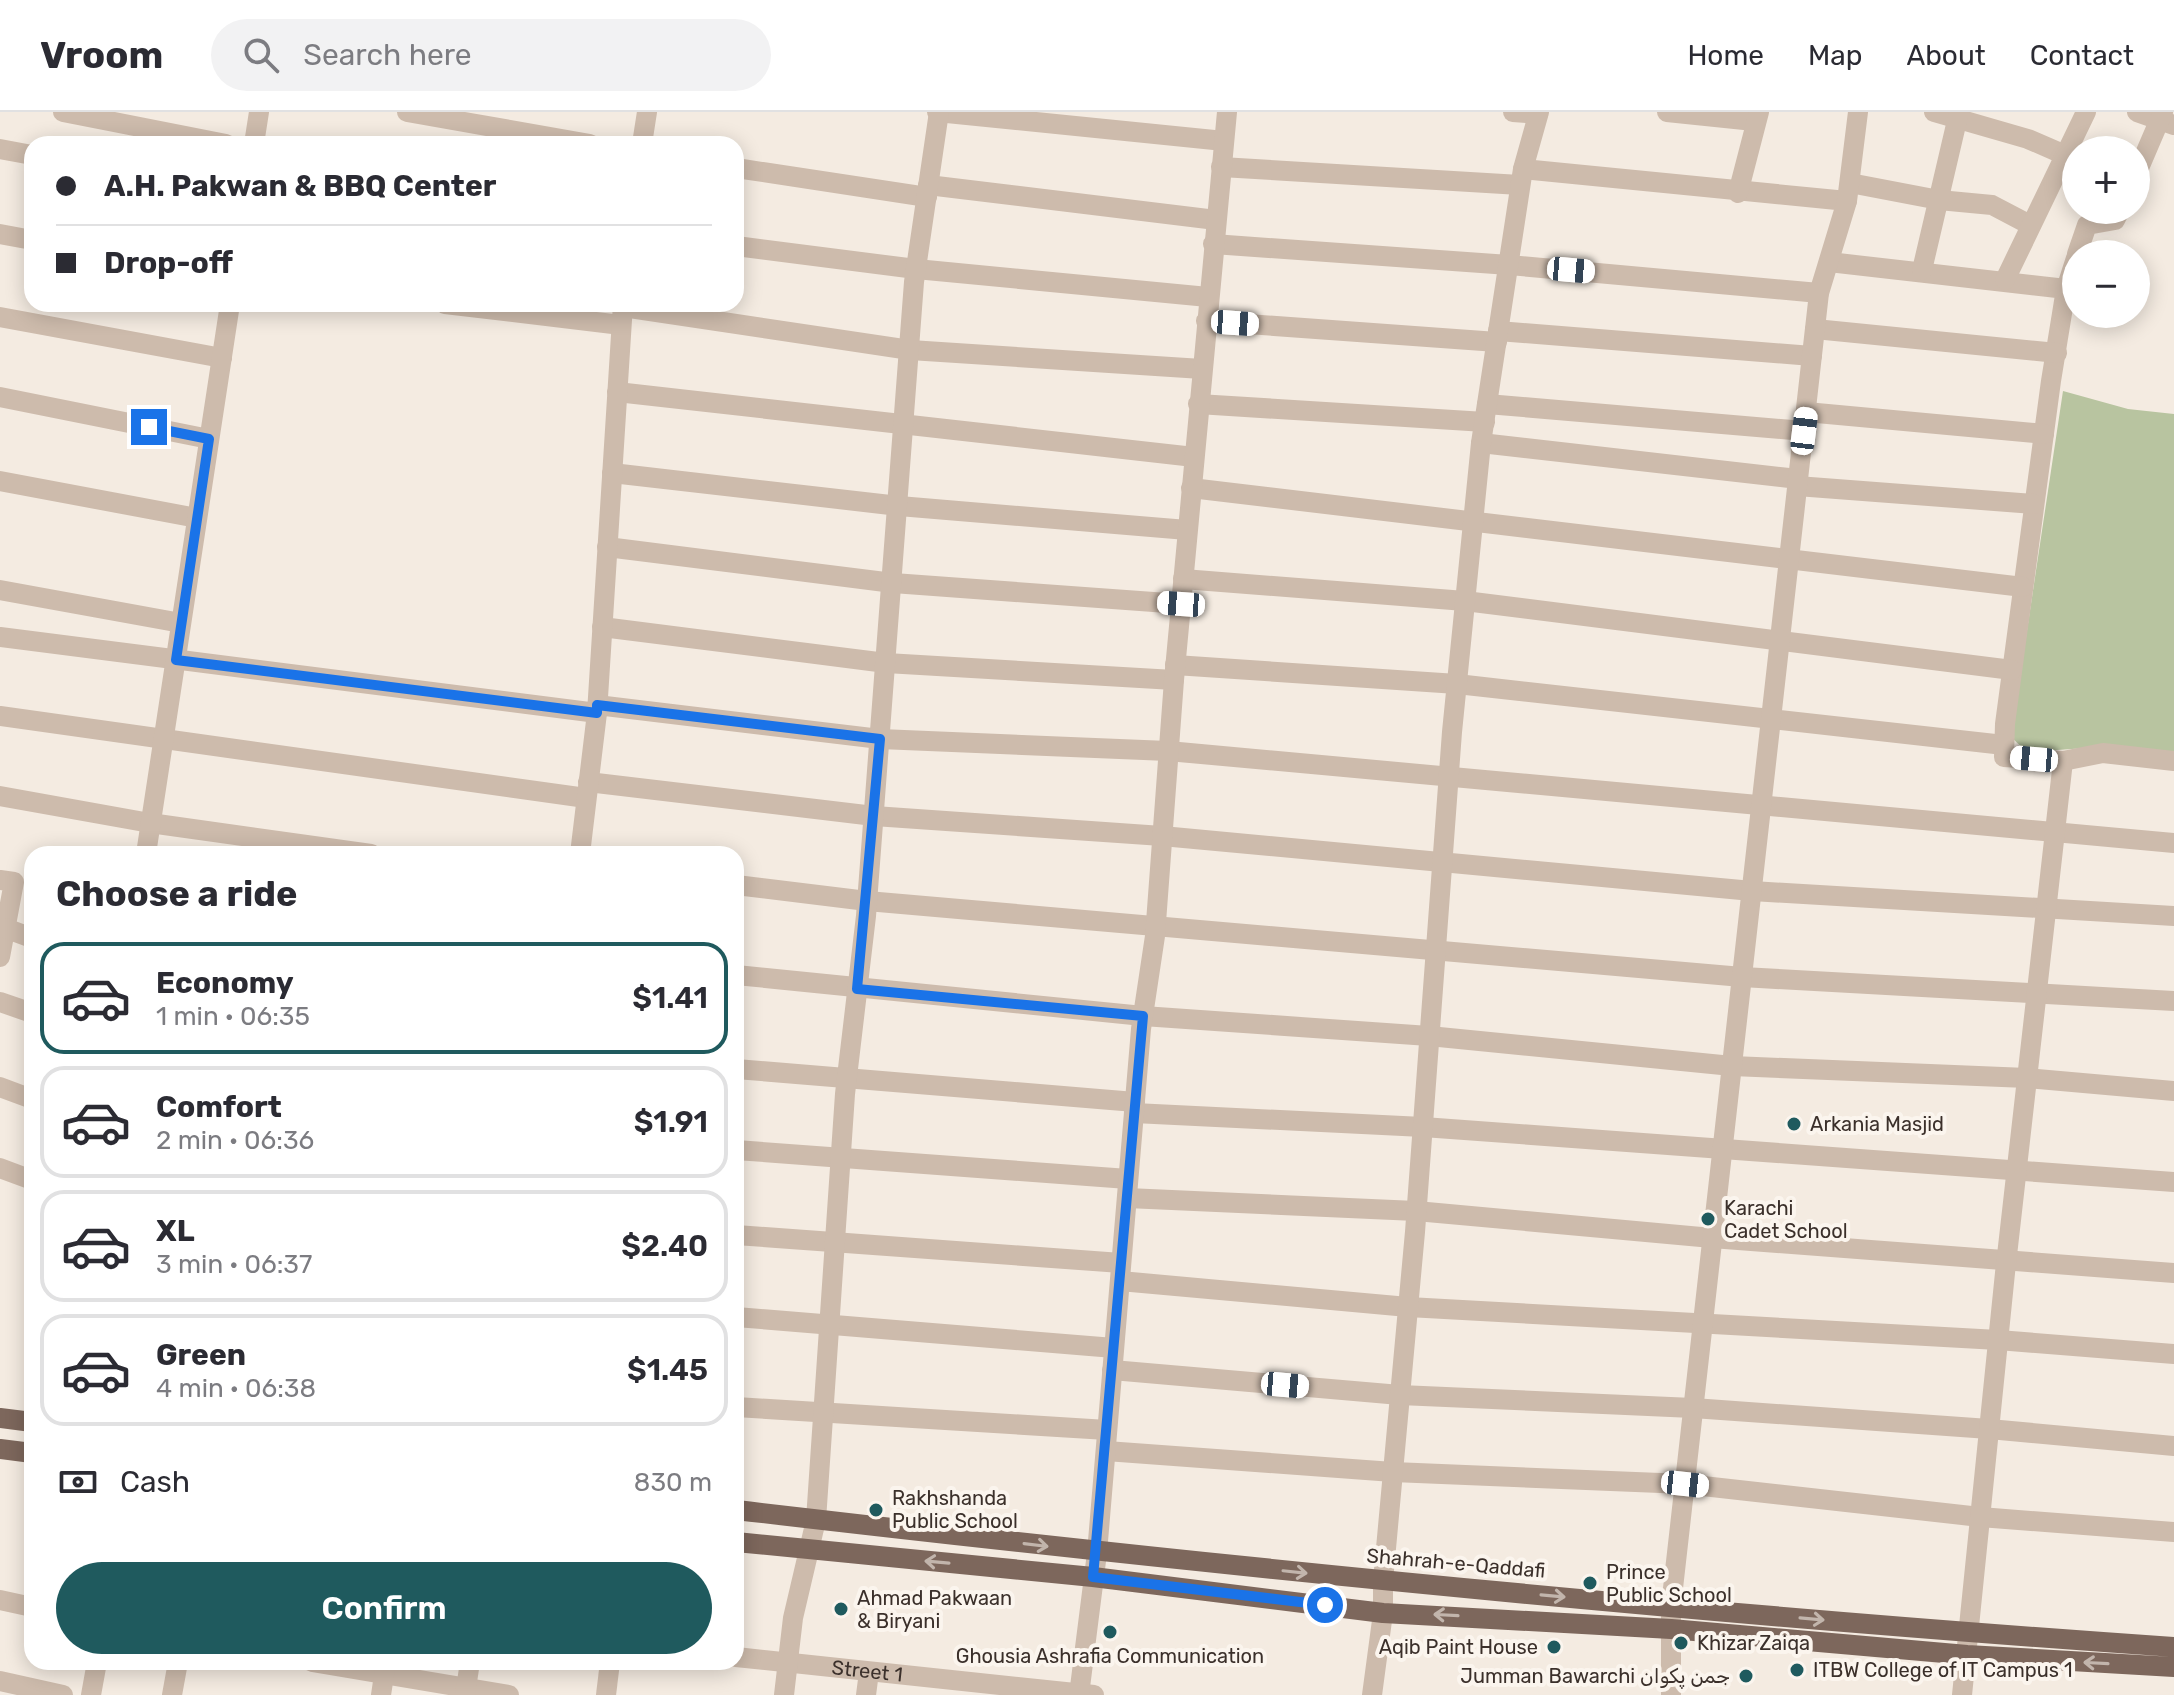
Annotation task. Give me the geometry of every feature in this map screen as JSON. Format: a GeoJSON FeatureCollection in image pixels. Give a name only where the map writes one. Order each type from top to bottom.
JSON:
{"type":"FeatureCollection","features":[{"type":"Feature","properties":{"kind":"main road"},"geometry":{"type":"LineString","coordinates":[[0,1418],[24,1421]]}},
{"type":"Feature","properties":{"kind":"main road"},"geometry":{"type":"LineString","coordinates":[[0,1449],[24,1452]]}},
{"type":"Feature","properties":{"kind":"main road","name":"Shahrah-e-Qaddafi"},"geometry":{"type":"LineString","coordinates":[[744,1511],[1097,1553],[1383,1581],[1968,1633],[2174,1647]]}},
{"type":"Feature","properties":{"kind":"main road"},"geometry":{"type":"LineString","coordinates":[[744,1543],[1093,1577],[1383,1613],[1671,1629],[1967,1655],[2174,1667]]}},
{"type":"Feature","properties":{"kind":"street"},"geometry":{"type":"LineString","coordinates":[[63,112],[185,136]]}},
{"type":"Feature","properties":{"kind":"street"},"geometry":{"type":"LineString","coordinates":[[255,136],[259,112]]}},
{"type":"Feature","properties":{"kind":"street"},"geometry":{"type":"LineString","coordinates":[[407,112],[544,136]]}},
{"type":"Feature","properties":{"kind":"street"},"geometry":{"type":"LineString","coordinates":[[643,136],[647,112]]}},
{"type":"Feature","properties":{"kind":"street"},"geometry":{"type":"LineString","coordinates":[[784,1695],[808,1549],[816,1520],[847,1079],[867,901],[916,269],[938,112],[1224,141]]}},
{"type":"Feature","properties":{"kind":"street"},"geometry":{"type":"LineString","coordinates":[[1084,1695],[1134,1108],[1155,926],[1174,672],[1227,112]]}},
{"type":"Feature","properties":{"kind":"street"},"geometry":{"type":"LineString","coordinates":[[1372,1695],[1383,1613],[1383,1581],[1423,1127],[1448,775],[1481,443],[1522,177],[1539,113],[1513,112]]}},
{"type":"Feature","properties":{"kind":"street"},"geometry":{"type":"LineString","coordinates":[[1667,112],[1756,117],[1738,193]]}},
{"type":"Feature","properties":{"kind":"street"},"geometry":{"type":"LineString","coordinates":[[1671,1695],[1671,1606],[1819,293],[1848,192],[1858,112]]}},
{"type":"Feature","properties":{"kind":"street"},"geometry":{"type":"LineString","coordinates":[[1934,112],[1958,116],[2062,154]]}},
{"type":"Feature","properties":{"kind":"street"},"geometry":{"type":"LineString","coordinates":[[2074,136],[2086,112]]}},
{"type":"Feature","properties":{"kind":"street"},"geometry":{"type":"LineString","coordinates":[[2137,112],[2166,120],[2150,149]]}},
{"type":"Feature","properties":{"kind":"street"},"geometry":{"type":"LineString","coordinates":[[1922,270],[1958,116]]}},
{"type":"Feature","properties":{"kind":"street"},"geometry":{"type":"LineString","coordinates":[[0,149],[24,154]]}},
{"type":"Feature","properties":{"kind":"street"},"geometry":{"type":"LineString","coordinates":[[2005,280],[2062,161]]}},
{"type":"Feature","properties":{"kind":"street"},"geometry":{"type":"LineString","coordinates":[[1221,167],[1522,177],[1738,193],[1848,192],[1992,205],[2030,225]]}},
{"type":"Feature","properties":{"kind":"street"},"geometry":{"type":"LineString","coordinates":[[744,169],[1216,220]]}},
{"type":"Feature","properties":{"kind":"street"},"geometry":{"type":"LineString","coordinates":[[2082,240],[2087,225],[2093,224]]}},
{"type":"Feature","properties":{"kind":"street"},"geometry":{"type":"LineString","coordinates":[[0,234],[24,238]]}},
{"type":"Feature","properties":{"kind":"street"},"geometry":{"type":"LineString","coordinates":[[1213,244],[1509,265],[1819,293]]}},
{"type":"Feature","properties":{"kind":"street"},"geometry":{"type":"LineString","coordinates":[[744,247],[916,269],[1208,297]]}},
{"type":"Feature","properties":{"kind":"street"},"geometry":{"type":"LineString","coordinates":[[1829,262],[1922,270],[2062,288]]}},
{"type":"Feature","properties":{"kind":"street"},"geometry":{"type":"LineString","coordinates":[[147,846],[229,312]]}},
{"type":"Feature","properties":{"kind":"street"},"geometry":{"type":"LineString","coordinates":[[581,846],[597,709],[622,312],[910,350],[1202,369]]}},
{"type":"Feature","properties":{"kind":"street"},"geometry":{"type":"LineString","coordinates":[[0,317],[222,358]]}},
{"type":"Feature","properties":{"kind":"street"},"geometry":{"type":"LineString","coordinates":[[2062,317],[2012,670],[2004,757],[2063,761],[2103,753],[2174,761]]}},
{"type":"Feature","properties":{"kind":"street"},"geometry":{"type":"LineString","coordinates":[[1206,321],[1812,356]]}},
{"type":"Feature","properties":{"kind":"street"},"geometry":{"type":"LineString","coordinates":[[1815,329],[2057,353]]}},
{"type":"Feature","properties":{"kind":"street"},"geometry":{"type":"LineString","coordinates":[[617,392],[1194,457]]}},
{"type":"Feature","properties":{"kind":"street"},"geometry":{"type":"LineString","coordinates":[[0,397],[209,439]]}},
{"type":"Feature","properties":{"kind":"street"},"geometry":{"type":"LineString","coordinates":[[1198,404],[1805,421],[2044,434]]}},
{"type":"Feature","properties":{"kind":"street"},"geometry":{"type":"LineString","coordinates":[[1481,443],[1798,482],[2034,504]]}},
{"type":"Feature","properties":{"kind":"street"},"geometry":{"type":"LineString","coordinates":[[612,473],[899,506],[1187,530]]}},
{"type":"Feature","properties":{"kind":"street"},"geometry":{"type":"LineString","coordinates":[[0,481],[197,518]]}},
{"type":"Feature","properties":{"kind":"street"},"geometry":{"type":"LineString","coordinates":[[1191,488],[2023,587]]}},
{"type":"Feature","properties":{"kind":"street"},"geometry":{"type":"LineString","coordinates":[[607,547],[893,583],[1181,604]]}},
{"type":"Feature","properties":{"kind":"street"},"geometry":{"type":"LineString","coordinates":[[1183,579],[1465,601],[2012,670]]}},
{"type":"Feature","properties":{"kind":"street"},"geometry":{"type":"LineString","coordinates":[[0,590],[181,623]]}},
{"type":"Feature","properties":{"kind":"street"},"geometry":{"type":"LineString","coordinates":[[602,627],[886,663],[1457,684],[2004,745]]}},
{"type":"Feature","properties":{"kind":"street"},"geometry":{"type":"LineString","coordinates":[[0,637],[597,709],[880,739],[1168,751],[2174,843]]}},
{"type":"Feature","properties":{"kind":"street"},"geometry":{"type":"LineString","coordinates":[[0,716],[163,739],[587,790],[874,816],[1162,836],[1752,891],[2174,916]]}},
{"type":"Feature","properties":{"kind":"street"},"geometry":{"type":"LineString","coordinates":[[1962,1695],[2006,1261],[2063,761]]}},
{"type":"Feature","properties":{"kind":"street"},"geometry":{"type":"LineString","coordinates":[[0,796],[150,823],[314,846]]}},
{"type":"Feature","properties":{"kind":"street"},"geometry":{"type":"LineString","coordinates":[[0,957],[15,882]]}},
{"type":"Feature","properties":{"kind":"street"},"geometry":{"type":"LineString","coordinates":[[744,886],[867,901],[1742,977],[2174,1001]]}},
{"type":"Feature","properties":{"kind":"street"},"geometry":{"type":"LineString","coordinates":[[5,928],[24,935]]}},
{"type":"Feature","properties":{"kind":"street"},"geometry":{"type":"LineString","coordinates":[[744,976],[1143,1016],[1429,1036],[1732,1066],[2027,1078],[2174,1091]]}},
{"type":"Feature","properties":{"kind":"street"},"geometry":{"type":"LineString","coordinates":[[0,1002],[24,1010]]}},
{"type":"Feature","properties":{"kind":"street"},"geometry":{"type":"LineString","coordinates":[[744,1070],[1134,1108],[1723,1147],[2174,1182]]}},
{"type":"Feature","properties":{"kind":"street"},"geometry":{"type":"LineString","coordinates":[[0,1087],[24,1096]]}},
{"type":"Feature","properties":{"kind":"street"},"geometry":{"type":"LineString","coordinates":[[744,1150],[841,1155],[1128,1188],[1712,1238],[2174,1273]]}},
{"type":"Feature","properties":{"kind":"street"},"geometry":{"type":"LineString","coordinates":[[0,1168],[24,1177]]}},
{"type":"Feature","properties":{"kind":"street"},"geometry":{"type":"LineString","coordinates":[[744,1236],[1121,1272],[1408,1307],[1998,1340],[2174,1354]]}},
{"type":"Feature","properties":{"kind":"street"},"geometry":{"type":"LineString","coordinates":[[744,1318],[1114,1348]]}},
{"type":"Feature","properties":{"kind":"street"},"geometry":{"type":"LineString","coordinates":[[1112,1370],[1400,1395],[1693,1408],[2174,1446]]}},
{"type":"Feature","properties":{"kind":"street"},"geometry":{"type":"LineString","coordinates":[[744,1408],[1106,1441],[1393,1472],[1685,1484],[1980,1517],[2174,1532]]}},
{"type":"Feature","properties":{"kind":"street"},"geometry":{"type":"LineString","coordinates":[[0,1600],[24,1605]]}},
{"type":"Feature","properties":{"kind":"street","name":"Street 1"},"geometry":{"type":"LineString","coordinates":[[744,1658],[1084,1695]]}},
{"type":"Feature","properties":{"kind":"street"},"geometry":{"type":"LineString","coordinates":[[91,1695],[96,1670]]}},
{"type":"Feature","properties":{"kind":"street"},"geometry":{"type":"LineString","coordinates":[[172,1695],[177,1670]]}},
{"type":"Feature","properties":{"kind":"street"},"geometry":{"type":"LineString","coordinates":[[348,1670],[465,1692],[509,1695]]}},
{"type":"Feature","properties":{"kind":"street"},"geometry":{"type":"LineString","coordinates":[[465,1692],[469,1670]]}},
{"type":"Feature","properties":{"kind":"street"},"geometry":{"type":"LineString","coordinates":[[606,1695],[609,1670]]}},
{"type":"Feature","properties":{"kind":"street"},"geometry":{"type":"LineString","coordinates":[[866,1695],[869,1672]]}},
{"type":"Feature","properties":{"kind":"street"},"geometry":{"type":"LineString","coordinates":[[0,1681],[63,1695]]}},
{"type":"Feature","properties":{"kind":"green space"},"geometry":{"type":"Polygon","coordinates":[[[2063,391],[2128,409],[2174,414],[2174,752],[2115,746],[2027,752],[2011,737],[2063,391]]]}},
{"type":"Feature","properties":{"kind":"place","name":"Arkania Masjid"},"geometry":{"type":"Point","coordinates":[1794,1124]}},
{"type":"Feature","properties":{"kind":"place","name":"Karachi Cadet School"},"geometry":{"type":"Point","coordinates":[1708,1219]}},
{"type":"Feature","properties":{"kind":"place","name":"Rakhshanda Public School"},"geometry":{"type":"Point","coordinates":[876,1510]}},
{"type":"Feature","properties":{"kind":"place","name":"Prince Public School"},"geometry":{"type":"Point","coordinates":[1590,1583]}},
{"type":"Feature","properties":{"kind":"place","name":"Ahmad Pakwaan & Biryani"},"geometry":{"type":"Point","coordinates":[841,1609]}},
{"type":"Feature","properties":{"kind":"place","name":"Ghousia Ashrafia Communication"},"geometry":{"type":"Point","coordinates":[1110,1632]}},
{"type":"Feature","properties":{"kind":"place","name":"Khizar Zaiqa"},"geometry":{"type":"Point","coordinates":[1681,1643]}},
{"type":"Feature","properties":{"kind":"place","name":"Aqib Paint House"},"geometry":{"type":"Point","coordinates":[1554,1647]}},
{"type":"Feature","properties":{"kind":"place","name":"ITBW College of IT Campus 1"},"geometry":{"type":"Point","coordinates":[1797,1670]}},
{"type":"Feature","properties":{"kind":"place","name":"Jumman Bawarchi جمن پکوان"},"geometry":{"type":"Point","coordinates":[1746,1676]}},
{"type":"Feature","properties":{"kind":"route"},"geometry":{"type":"LineString","coordinates":[[149,427],[209,439],[176,660],[597,713],[597,705],[880,739],[857,989],[1143,1016],[1093,1577],[1325,1605]]}}]}
